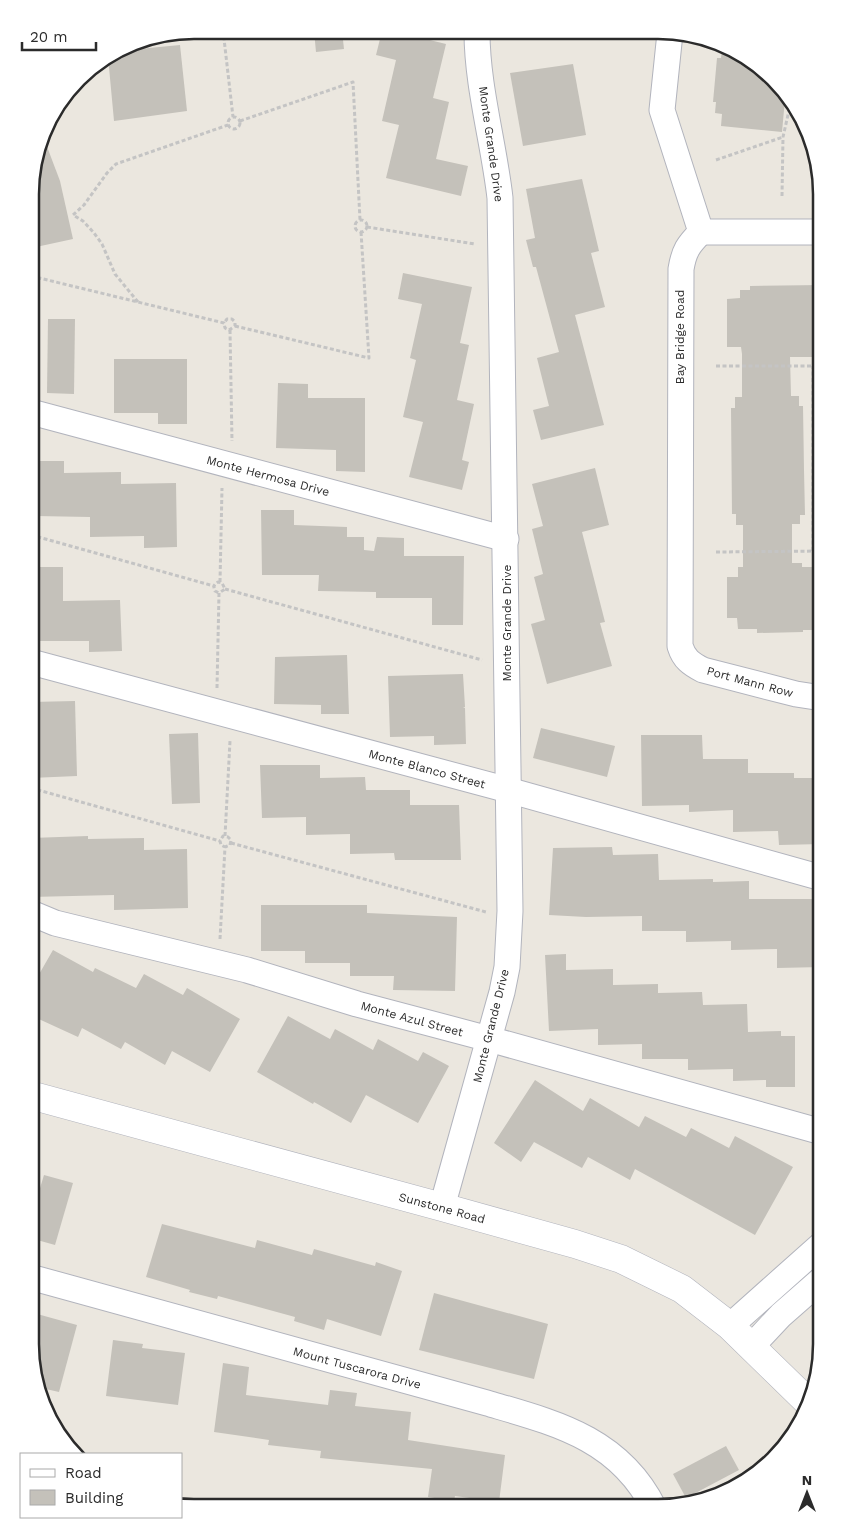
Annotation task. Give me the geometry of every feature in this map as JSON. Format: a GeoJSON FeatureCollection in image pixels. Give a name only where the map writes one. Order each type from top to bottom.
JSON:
{"type":"FeatureCollection","features":[{"type":"Feature","properties":{"kind":"street","name":"Monte Grande Drive"},"geometry":{"type":"LineString","coordinates":[[442,1207],[490,1039],[507,967],[510,918],[500,198],[477,39]]}},
{"type":"Feature","properties":{"kind":"street"},"geometry":{"type":"LineString","coordinates":[[669,39],[662,110],[701,232],[813,232]]}},
{"type":"Feature","properties":{"kind":"street","name":"Bay Bridge Road"},"geometry":{"type":"LineString","coordinates":[[683,655],[679,636],[681,269],[687,247],[701,232]]}},
{"type":"Feature","properties":{"kind":"street","name":"Monte Hermosa Drive"},"geometry":{"type":"LineString","coordinates":[[39,414],[506,539]]}},
{"type":"Feature","properties":{"kind":"street","name":"Port Mann Row"},"geometry":{"type":"LineString","coordinates":[[683,655],[691,664],[703,670],[813,697]]}},
{"type":"Feature","properties":{"kind":"street","name":"Monte Blanco Street"},"geometry":{"type":"LineString","coordinates":[[39,664],[508,790],[813,875]]}},
{"type":"Feature","properties":{"kind":"street","name":"Monte Azul Street"},"geometry":{"type":"LineString","coordinates":[[39,917],[55,923],[247,970],[357,1004],[490,1039],[813,1129]]}},
{"type":"Feature","properties":{"kind":"street","name":"Sunstone Road"},"geometry":{"type":"LineString","coordinates":[[39,1097],[442,1207],[575,1244],[621,1259],[682,1290],[730,1326],[804,1398]]}},
{"type":"Feature","properties":{"kind":"street"},"geometry":{"type":"LineString","coordinates":[[730,1326],[813,1252]]}},
{"type":"Feature","properties":{"kind":"street","name":"Mount Tuscarora Drive"},"geometry":{"type":"LineString","coordinates":[[39,1279],[550,1422],[587,1438],[614,1458],[633,1476],[648,1499]]}},
{"type":"Feature","properties":{"kind":"street"},"geometry":{"type":"LineString","coordinates":[[751,1347],[781,1315],[813,1287]]}},
{"type":"Feature","properties":{"kind":"path"},"geometry":{"type":"LineString","coordinates":[[224,39],[233,117],[228,125]]}},
{"type":"Feature","properties":{"kind":"path"},"geometry":{"type":"LineString","coordinates":[[233,117],[240,121],[353,82],[360,220]]}},
{"type":"Feature","properties":{"kind":"path"},"geometry":{"type":"LineString","coordinates":[[782,196],[783,137],[789,111]]}},
{"type":"Feature","properties":{"kind":"path"},"geometry":{"type":"LineString","coordinates":[[228,125],[236,128],[240,125],[240,121]]}},
{"type":"Feature","properties":{"kind":"path"},"geometry":{"type":"LineString","coordinates":[[138,302],[115,274],[102,244],[94,233],[72,215],[84,205],[107,173],[116,164],[228,125]]}},
{"type":"Feature","properties":{"kind":"path"},"geometry":{"type":"LineString","coordinates":[[716,160],[783,137]]}},
{"type":"Feature","properties":{"kind":"path"},"geometry":{"type":"LineString","coordinates":[[360,220],[366,222],[367,227]]}},
{"type":"Feature","properties":{"kind":"path"},"geometry":{"type":"LineString","coordinates":[[360,220],[357,221],[355,226],[361,232]]}},
{"type":"Feature","properties":{"kind":"path"},"geometry":{"type":"LineString","coordinates":[[361,232],[367,227],[459,241]]}},
{"type":"Feature","properties":{"kind":"path"},"geometry":{"type":"LineString","coordinates":[[235,326],[369,358],[361,232]]}},
{"type":"Feature","properties":{"kind":"path"},"geometry":{"type":"LineString","coordinates":[[39,278],[224,323],[232,319],[235,322],[235,326]]}},
{"type":"Feature","properties":{"kind":"path"},"geometry":{"type":"LineString","coordinates":[[224,323],[225,328],[230,330]]}},
{"type":"Feature","properties":{"kind":"path"},"geometry":{"type":"LineString","coordinates":[[230,330],[235,326]]}},
{"type":"Feature","properties":{"kind":"path"},"geometry":{"type":"LineString","coordinates":[[230,330],[232,430]]}},
{"type":"Feature","properties":{"kind":"path"},"geometry":{"type":"LineString","coordinates":[[716,366],[813,366],[813,551],[716,552]]}},
{"type":"Feature","properties":{"kind":"path"},"geometry":{"type":"LineString","coordinates":[[220,582],[222,502]]}},
{"type":"Feature","properties":{"kind":"path"},"geometry":{"type":"LineString","coordinates":[[39,537],[214,586]]}},
{"type":"Feature","properties":{"kind":"path"},"geometry":{"type":"LineString","coordinates":[[214,586],[220,582]]}},
{"type":"Feature","properties":{"kind":"path"},"geometry":{"type":"LineString","coordinates":[[220,582],[224,584],[225,589]]}},
{"type":"Feature","properties":{"kind":"path"},"geometry":{"type":"LineString","coordinates":[[214,586],[215,591],[219,593]]}},
{"type":"Feature","properties":{"kind":"path"},"geometry":{"type":"LineString","coordinates":[[219,593],[225,589],[507,667]]}},
{"type":"Feature","properties":{"kind":"path"},"geometry":{"type":"LineString","coordinates":[[218,677],[219,593]]}},
{"type":"Feature","properties":{"kind":"path"},"geometry":{"type":"LineString","coordinates":[[220,841],[225,836],[230,756]]}},
{"type":"Feature","properties":{"kind":"path"},"geometry":{"type":"LineString","coordinates":[[39,790],[220,841],[221,845],[225,847]]}},
{"type":"Feature","properties":{"kind":"path"},"geometry":{"type":"LineString","coordinates":[[225,836],[230,838],[231,843]]}},
{"type":"Feature","properties":{"kind":"path"},"geometry":{"type":"LineString","coordinates":[[231,843],[510,918]]}},
{"type":"Feature","properties":{"kind":"path"},"geometry":{"type":"LineString","coordinates":[[225,847],[231,843]]}},
{"type":"Feature","properties":{"kind":"path"},"geometry":{"type":"LineString","coordinates":[[220,928],[225,847]]}},
{"type":"Feature","properties":{"kind":"building"},"geometry":{"type":"Polygon","coordinates":[[[315,39],[343,39],[344,49],[316,52],[315,39]]]}},
{"type":"Feature","properties":{"kind":"building"},"geometry":{"type":"Polygon","coordinates":[[[380,39],[426,39],[446,44],[433,98],[449,102],[436,159],[468,166],[461,196],[386,178],[399,125],[382,121],[396,60],[376,55],[380,39]]]}},
{"type":"Feature","properties":{"kind":"building"},"geometry":{"type":"Polygon","coordinates":[[[180,45],[187,111],[114,121],[109,65],[139,49],[180,45]]]}},
{"type":"Feature","properties":{"kind":"building"},"geometry":{"type":"Polygon","coordinates":[[[722,53],[744,65],[775,92],[784,105],[782,132],[721,126],[722,114],[715,113],[716,102],[713,102],[717,58],[721,58],[722,53]]]}},
{"type":"Feature","properties":{"kind":"building"},"geometry":{"type":"Polygon","coordinates":[[[573,64],[586,135],[523,146],[510,73],[573,64]]]}},
{"type":"Feature","properties":{"kind":"building"},"geometry":{"type":"Polygon","coordinates":[[[47,145],[60,181],[73,239],[39,246],[40,173],[47,145]]]}},
{"type":"Feature","properties":{"kind":"building"},"geometry":{"type":"Polygon","coordinates":[[[582,179],[599,251],[591,253],[605,307],[575,315],[604,425],[541,440],[533,410],[549,406],[537,358],[559,352],[536,267],[533,267],[526,240],[535,238],[526,189],[582,179]]]}},
{"type":"Feature","properties":{"kind":"building"},"geometry":{"type":"Polygon","coordinates":[[[403,273],[472,287],[460,343],[469,345],[457,400],[474,404],[462,460],[469,462],[462,490],[409,477],[423,422],[403,417],[416,360],[410,358],[422,304],[398,299],[403,273]]]}},
{"type":"Feature","properties":{"kind":"building"},"geometry":{"type":"Polygon","coordinates":[[[813,285],[813,357],[790,357],[791,396],[799,396],[799,406],[803,406],[805,515],[800,515],[800,524],[792,524],[792,563],[802,563],[802,567],[813,567],[813,630],[803,630],[803,632],[757,633],[757,629],[738,629],[737,618],[727,618],[727,577],[738,577],[738,567],[743,567],[743,525],[736,525],[736,514],[732,514],[731,408],[735,408],[735,397],[742,397],[742,354],[741,347],[727,347],[727,299],[740,298],[740,290],[750,290],[750,286],[813,285]]]}},
{"type":"Feature","properties":{"kind":"building"},"geometry":{"type":"Polygon","coordinates":[[[48,319],[75,319],[74,394],[47,393],[48,319]]]}},
{"type":"Feature","properties":{"kind":"building"},"geometry":{"type":"Polygon","coordinates":[[[114,359],[187,359],[187,424],[158,424],[158,413],[114,413],[114,359]]]}},
{"type":"Feature","properties":{"kind":"building"},"geometry":{"type":"Polygon","coordinates":[[[278,383],[308,384],[308,398],[365,398],[365,472],[336,471],[336,450],[276,448],[278,383]]]}},
{"type":"Feature","properties":{"kind":"building"},"geometry":{"type":"Polygon","coordinates":[[[39,461],[64,461],[64,473],[121,472],[121,484],[176,483],[177,547],[144,548],[144,536],[90,537],[90,517],[39,516],[39,461]]]}},
{"type":"Feature","properties":{"kind":"building"},"geometry":{"type":"Polygon","coordinates":[[[595,468],[609,525],[582,532],[605,622],[600,623],[612,666],[547,684],[531,624],[545,620],[534,577],[543,574],[532,529],[543,526],[532,484],[595,468]]]}},
{"type":"Feature","properties":{"kind":"building"},"geometry":{"type":"Polygon","coordinates":[[[261,510],[294,510],[294,525],[347,527],[347,537],[364,537],[364,550],[374,551],[377,537],[404,538],[404,556],[464,556],[463,625],[432,625],[432,598],[376,598],[376,592],[318,591],[319,575],[262,575],[261,510]]]}},
{"type":"Feature","properties":{"kind":"building"},"geometry":{"type":"Polygon","coordinates":[[[39,567],[63,567],[63,601],[120,600],[122,651],[89,652],[89,641],[39,641],[39,567]]]}},
{"type":"Feature","properties":{"kind":"building"},"geometry":{"type":"Polygon","coordinates":[[[347,655],[349,714],[321,714],[321,705],[274,704],[275,657],[347,655]]]}},
{"type":"Feature","properties":{"kind":"building"},"geometry":{"type":"Polygon","coordinates":[[[463,674],[466,744],[434,745],[434,736],[390,737],[388,676],[463,674]]]}},
{"type":"Feature","properties":{"kind":"building"},"geometry":{"type":"Polygon","coordinates":[[[75,701],[77,776],[39,778],[39,702],[75,701]]]}},
{"type":"Feature","properties":{"kind":"building"},"geometry":{"type":"Polygon","coordinates":[[[541,728],[615,746],[607,777],[533,758],[541,728]]]}},
{"type":"Feature","properties":{"kind":"building"},"geometry":{"type":"Polygon","coordinates":[[[198,733],[200,803],[172,804],[169,734],[198,733]]]}},
{"type":"Feature","properties":{"kind":"building"},"geometry":{"type":"Polygon","coordinates":[[[641,735],[702,735],[703,759],[748,759],[748,773],[794,773],[794,778],[813,778],[813,844],[779,845],[778,831],[733,832],[733,810],[689,812],[689,805],[642,806],[641,735]]]}},
{"type":"Feature","properties":{"kind":"building"},"geometry":{"type":"Polygon","coordinates":[[[260,765],[320,765],[320,778],[365,777],[366,790],[410,790],[410,805],[459,805],[461,860],[395,860],[394,853],[350,854],[350,834],[306,835],[306,817],[262,818],[260,765]]]}},
{"type":"Feature","properties":{"kind":"building"},"geometry":{"type":"Polygon","coordinates":[[[88,836],[88,839],[144,838],[144,850],[187,849],[188,908],[114,910],[114,895],[39,897],[39,838],[88,836]]]}},
{"type":"Feature","properties":{"kind":"building"},"geometry":{"type":"Polygon","coordinates":[[[612,847],[613,855],[658,854],[659,880],[713,879],[713,882],[749,881],[749,899],[813,899],[813,967],[777,968],[777,949],[731,950],[731,941],[686,942],[686,931],[642,931],[642,916],[586,917],[549,915],[553,848],[612,847]]]}},
{"type":"Feature","properties":{"kind":"building"},"geometry":{"type":"Polygon","coordinates":[[[261,905],[367,905],[367,913],[457,917],[455,991],[393,990],[394,976],[350,976],[350,963],[305,963],[305,951],[261,951],[261,905]]]}},
{"type":"Feature","properties":{"kind":"building"},"geometry":{"type":"Polygon","coordinates":[[[53,950],[93,972],[95,968],[136,988],[144,974],[183,995],[187,988],[240,1019],[210,1072],[172,1051],[165,1065],[125,1042],[121,1049],[82,1028],[78,1037],[39,1019],[39,974],[53,950]]]}},
{"type":"Feature","properties":{"kind":"building"},"geometry":{"type":"Polygon","coordinates":[[[566,954],[566,970],[613,969],[613,985],[658,984],[658,993],[702,992],[703,1005],[747,1004],[748,1032],[781,1031],[781,1036],[795,1036],[795,1087],[766,1087],[766,1080],[733,1081],[733,1069],[688,1070],[688,1059],[642,1059],[642,1044],[598,1045],[598,1029],[549,1031],[545,955],[566,954]]]}},
{"type":"Feature","properties":{"kind":"building"},"geometry":{"type":"Polygon","coordinates":[[[288,1016],[330,1039],[335,1029],[373,1050],[378,1039],[418,1061],[423,1052],[449,1066],[418,1123],[366,1095],[351,1123],[257,1072],[288,1016]]]}},
{"type":"Feature","properties":{"kind":"building"},"geometry":{"type":"Polygon","coordinates":[[[535,1080],[583,1111],[590,1098],[639,1127],[645,1116],[686,1137],[691,1128],[729,1148],[735,1136],[793,1167],[755,1235],[635,1169],[630,1180],[588,1157],[582,1168],[534,1142],[521,1162],[494,1143],[535,1080]]]}},
{"type":"Feature","properties":{"kind":"building"},"geometry":{"type":"Polygon","coordinates":[[[44,1175],[73,1183],[55,1245],[39,1241],[39,1191],[44,1175]]]}},
{"type":"Feature","properties":{"kind":"building"},"geometry":{"type":"Polygon","coordinates":[[[162,1224],[255,1248],[257,1240],[312,1255],[314,1249],[375,1266],[376,1262],[402,1271],[381,1336],[327,1319],[324,1330],[294,1321],[295,1317],[218,1296],[217,1299],[189,1292],[190,1290],[146,1277],[162,1224]]]}},
{"type":"Feature","properties":{"kind":"building"},"geometry":{"type":"Polygon","coordinates":[[[434,1293],[548,1324],[534,1379],[419,1350],[434,1293]]]}},
{"type":"Feature","properties":{"kind":"building"},"geometry":{"type":"Polygon","coordinates":[[[39,1314],[77,1325],[59,1392],[46,1389],[42,1375],[40,1365],[39,1314]]]}},
{"type":"Feature","properties":{"kind":"building"},"geometry":{"type":"Polygon","coordinates":[[[113,1340],[143,1344],[142,1348],[185,1353],[178,1405],[106,1396],[113,1340]]]}},
{"type":"Feature","properties":{"kind":"building"},"geometry":{"type":"Polygon","coordinates":[[[223,1363],[249,1367],[246,1395],[328,1405],[330,1390],[357,1393],[355,1406],[411,1412],[408,1440],[505,1455],[499,1499],[477,1499],[455,1496],[454,1499],[428,1497],[432,1469],[320,1458],[321,1451],[268,1445],[269,1440],[214,1432],[223,1363]]]}},
{"type":"Feature","properties":{"kind":"building"},"geometry":{"type":"Polygon","coordinates":[[[726,1446],[739,1470],[685,1497],[673,1474],[726,1446]]]}}]}
